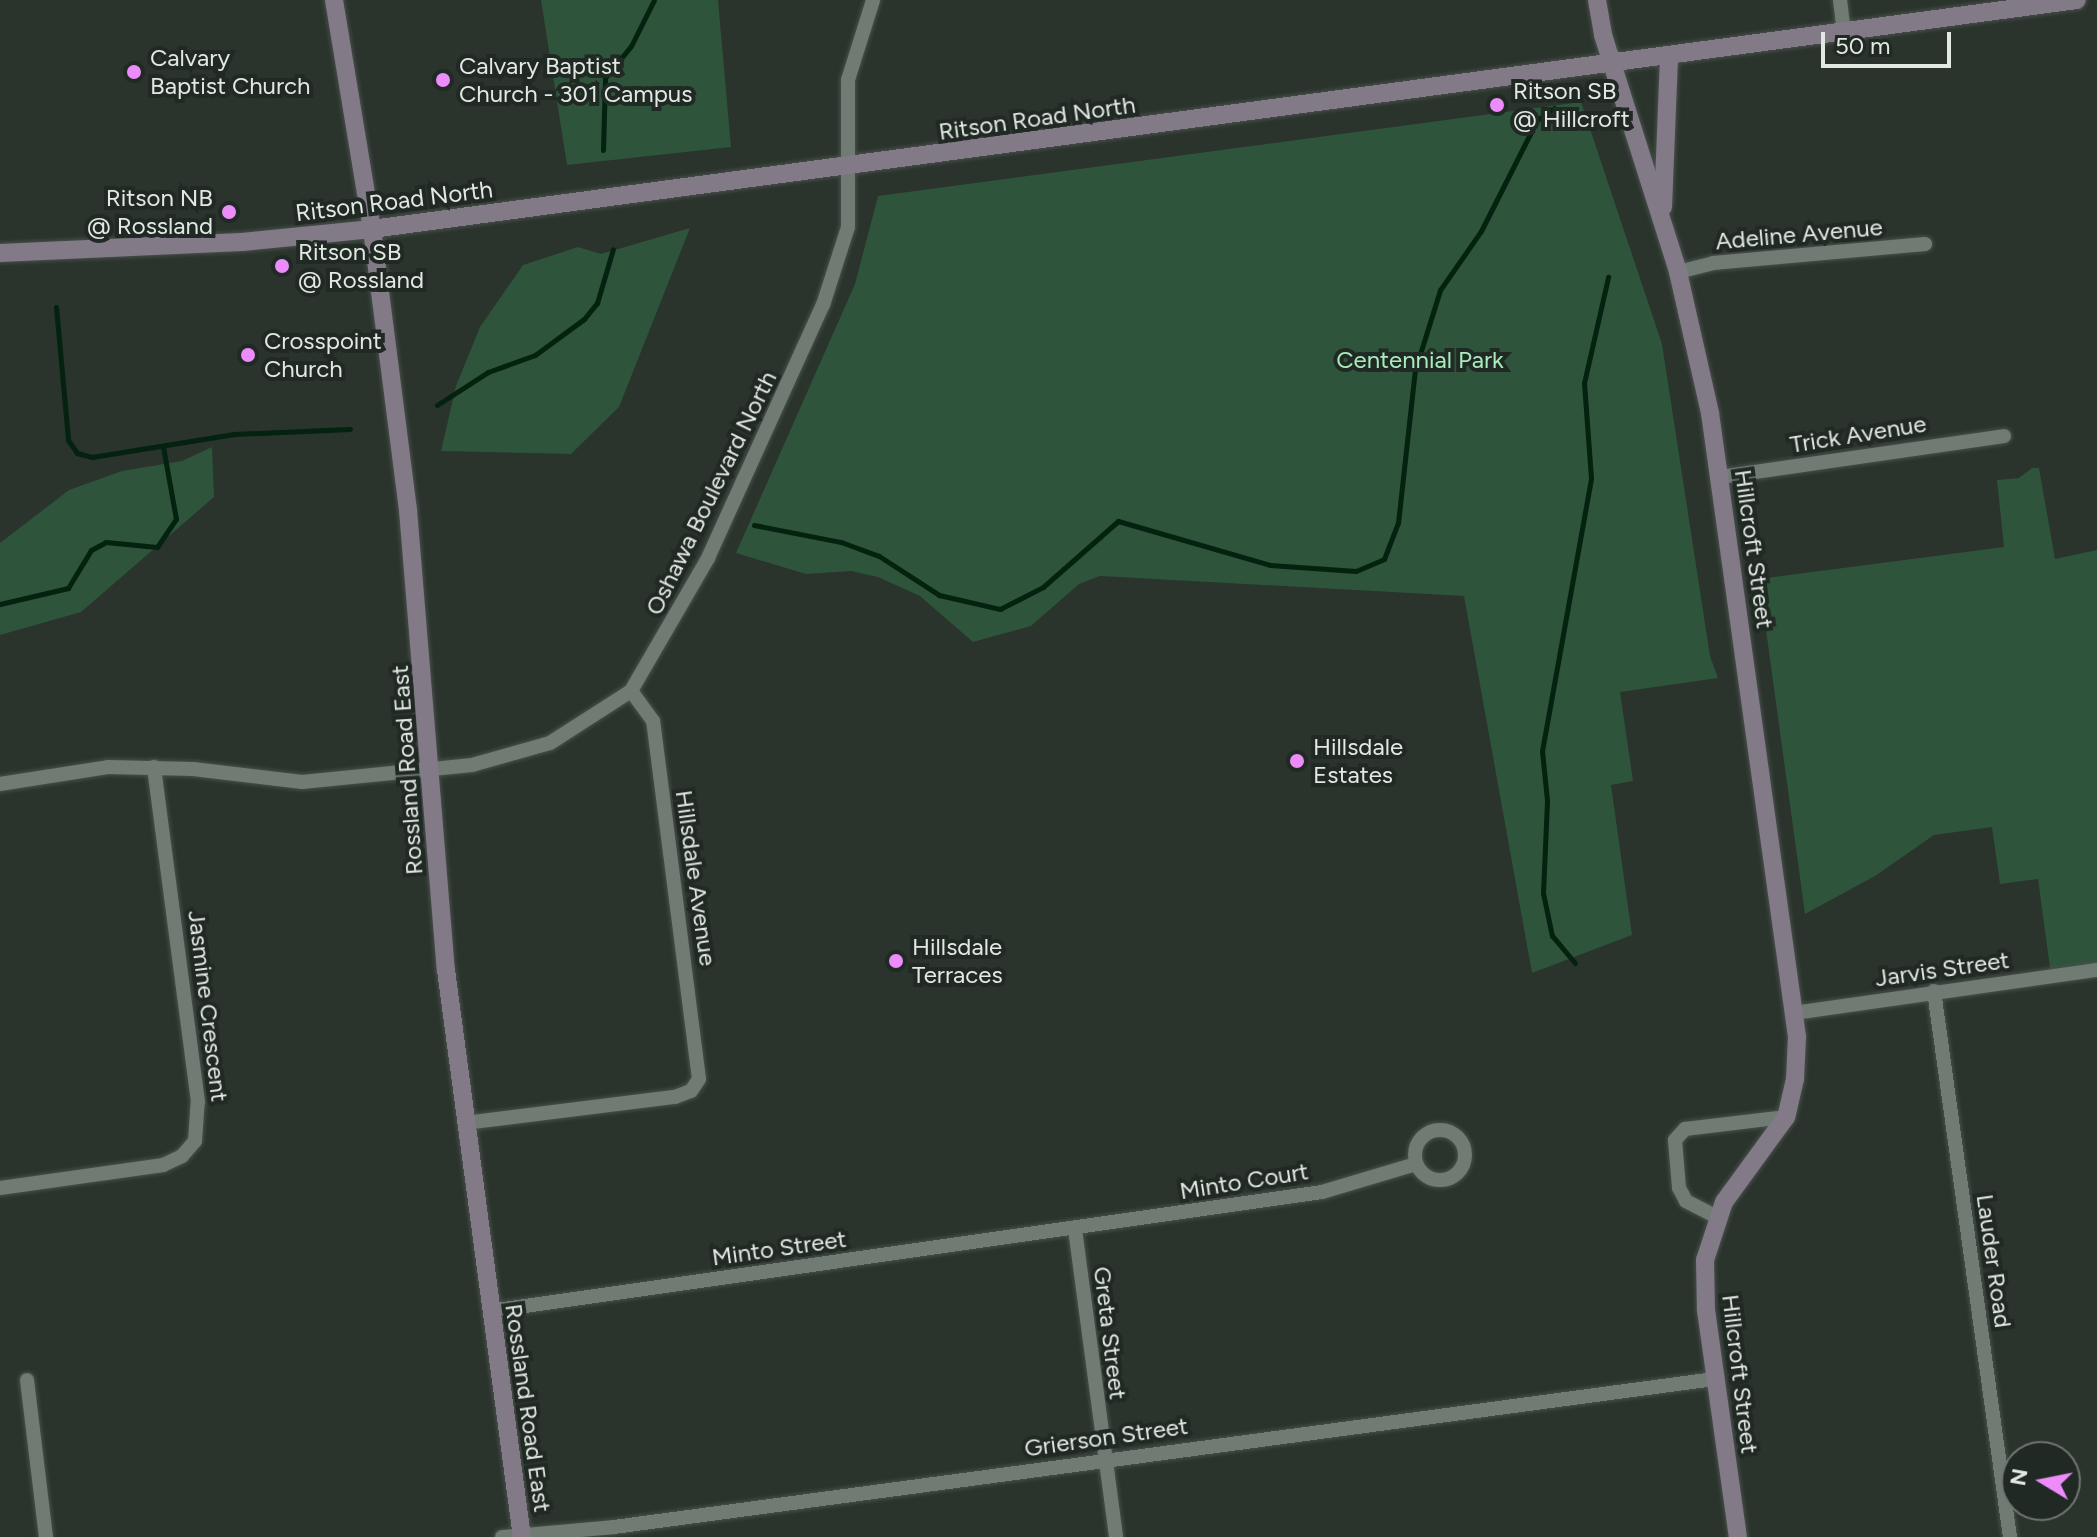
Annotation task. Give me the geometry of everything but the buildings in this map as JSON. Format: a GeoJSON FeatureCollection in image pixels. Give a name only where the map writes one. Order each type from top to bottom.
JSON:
{"type":"FeatureCollection","features":[{"type":"Feature","properties":{"kind":"main road","name":"Rossland Road East"},"geometry":{"type":"LineString","coordinates":[[334,0],[372,229],[408,510],[446,970],[522,1536]]}},
{"type":"Feature","properties":{"kind":"main road","name":"Hillcroft Street"},"geometry":{"type":"LineString","coordinates":[[1597,0],[1612,64],[1678,272],[1720,477],[1798,1054],[1786,1117],[1717,1217],[1704,1282],[1738,1537]]}},
{"type":"Feature","properties":{"kind":"main road","name":"Ritson Road North"},"geometry":{"type":"LineString","coordinates":[[0,253],[242,242],[372,229],[850,168],[2077,0]]}},
{"type":"Feature","properties":{"kind":"main road"},"geometry":{"type":"LineString","coordinates":[[1665,234],[1669,56]]}},
{"type":"Feature","properties":{"kind":"street","name":"Oshawa Boulevard North"},"geometry":{"type":"LineString","coordinates":[[0,784],[52,772],[154,767],[302,782],[431,770],[501,759],[550,743],[631,691],[708,558],[823,305],[848,227],[848,80],[873,0]]}},
{"type":"Feature","properties":{"kind":"street"},"geometry":{"type":"LineString","coordinates":[[1840,0],[1844,31]]}},
{"type":"Feature","properties":{"kind":"street","name":"Adeline Avenue"},"geometry":{"type":"LineString","coordinates":[[1678,272],[1713,263],[1925,244]]}},
{"type":"Feature","properties":{"kind":"street","name":"Trick Avenue"},"geometry":{"type":"LineString","coordinates":[[1720,477],[2004,436]]}},
{"type":"Feature","properties":{"kind":"street","name":"Hillsdale Avenue"},"geometry":{"type":"LineString","coordinates":[[465,1123],[675,1097],[691,1091],[699,1079],[653,721],[631,691]]}},
{"type":"Feature","properties":{"kind":"street","name":"Jasmine Crescent"},"geometry":{"type":"LineString","coordinates":[[0,1188],[163,1165],[182,1156],[195,1141],[198,1102],[154,767]]}},
{"type":"Feature","properties":{"kind":"street","name":"Jarvis Street"},"geometry":{"type":"LineString","coordinates":[[1794,1013],[2097,970]]}},
{"type":"Feature","properties":{"kind":"street","name":"Lauder Road"},"geometry":{"type":"LineString","coordinates":[[1934,991],[2010,1537]]}},
{"type":"Feature","properties":{"kind":"street"},"geometry":{"type":"LineString","coordinates":[[1717,1217],[1686,1201],[1679,1188],[1675,1140],[1685,1129],[1786,1117]]}},
{"type":"Feature","properties":{"kind":"street","name":"Minto Court"},"geometry":{"type":"LineString","coordinates":[[1075,1229],[1322,1192],[1416,1164]]}},
{"type":"Feature","properties":{"kind":"street","name":"Minto Street"},"geometry":{"type":"LineString","coordinates":[[490,1311],[1075,1229]]}},
{"type":"Feature","properties":{"kind":"street","name":"Greta Street"},"geometry":{"type":"LineString","coordinates":[[1075,1229],[1116,1537]]}},
{"type":"Feature","properties":{"kind":"street","name":"Grierson Street"},"geometry":{"type":"LineString","coordinates":[[502,1537],[1715,1379]]}},
{"type":"Feature","properties":{"kind":"street"},"geometry":{"type":"LineString","coordinates":[[27,1380],[46,1537]]}},
{"type":"Feature","properties":{"kind":"green space"},"geometry":{"type":"Polygon","coordinates":[[[541,0],[718,0],[731,147],[567,165],[541,0]]]}},
{"type":"Feature","properties":{"kind":"green space","name":"Centennial Park"},"geometry":{"type":"Polygon","coordinates":[[[1581,102],[1662,344],[1710,656],[1718,678],[1620,692],[1633,781],[1611,785],[1632,935],[1532,973],[1464,596],[1100,576],[1079,584],[1031,626],[973,642],[920,596],[878,577],[851,571],[806,574],[736,553],[855,284],[878,196],[1581,102]]]}},
{"type":"Feature","properties":{"kind":"green space"},"geometry":{"type":"Polygon","coordinates":[[[690,228],[619,407],[571,454],[441,451],[456,386],[480,327],[523,265],[578,247],[601,254],[690,228]]]}},
{"type":"Feature","properties":{"kind":"green space"},"geometry":{"type":"Polygon","coordinates":[[[212,447],[214,497],[81,612],[0,635],[0,543],[69,490],[122,471],[182,461],[212,447]]]}},
{"type":"Feature","properties":{"kind":"green space"},"geometry":{"type":"Polygon","coordinates":[[[2032,468],[2039,468],[2055,559],[2097,550],[2097,969],[2051,975],[2038,879],[2000,884],[1992,827],[1934,835],[1875,876],[1805,914],[1759,579],[2004,547],[1997,480],[2019,478],[2032,468]]]}},
{"type":"Feature","properties":{"kind":"waterway"},"geometry":{"type":"LineString","coordinates":[[603,150],[605,78],[631,46],[654,0]]}},
{"type":"Feature","properties":{"kind":"waterway"},"geometry":{"type":"LineString","coordinates":[[754,525],[841,542],[879,556],[939,595],[1000,609],[1043,587],[1118,521],[1270,565],[1356,571],[1384,559],[1398,523],[1415,370],[1440,290],[1481,231],[1537,120],[1554,108]]}},
{"type":"Feature","properties":{"kind":"waterway"},"geometry":{"type":"LineString","coordinates":[[437,405],[488,372],[535,355],[584,319],[597,303],[613,249]]}},
{"type":"Feature","properties":{"kind":"waterway"},"geometry":{"type":"LineString","coordinates":[[1575,963],[1552,936],[1543,893],[1547,800],[1542,751],[1591,478],[1584,383],[1608,277]]}},
{"type":"Feature","properties":{"kind":"waterway"},"geometry":{"type":"LineString","coordinates":[[56,307],[68,440],[77,453],[92,457],[234,434],[350,429]]}},
{"type":"Feature","properties":{"kind":"waterway"},"geometry":{"type":"LineString","coordinates":[[0,604],[68,588],[91,550],[106,542],[157,547],[176,519],[163,447]]}},
{"type":"Feature","properties":{"kind":"place","name":"Calvary Baptist Church"},"geometry":{"type":"Point","coordinates":[134,72]}},
{"type":"Feature","properties":{"kind":"place","name":"Calvary Baptist Church - 301 Campus"},"geometry":{"type":"Point","coordinates":[443,80]}},
{"type":"Feature","properties":{"kind":"place","name":"Ritson SB @ Hillcroft"},"geometry":{"type":"Point","coordinates":[1497,105]}},
{"type":"Feature","properties":{"kind":"place","name":"Ritson NB @ Rossland"},"geometry":{"type":"Point","coordinates":[229,212]}},
{"type":"Feature","properties":{"kind":"place","name":"Ritson SB @ Rossland"},"geometry":{"type":"Point","coordinates":[282,266]}},
{"type":"Feature","properties":{"kind":"place","name":"Crosspoint Church"},"geometry":{"type":"Point","coordinates":[248,355]}},
{"type":"Feature","properties":{"kind":"place","name":"Hillsdale Estates"},"geometry":{"type":"Point","coordinates":[1297,761]}},
{"type":"Feature","properties":{"kind":"place","name":"Hillsdale Terraces"},"geometry":{"type":"Point","coordinates":[896,961]}}]}
